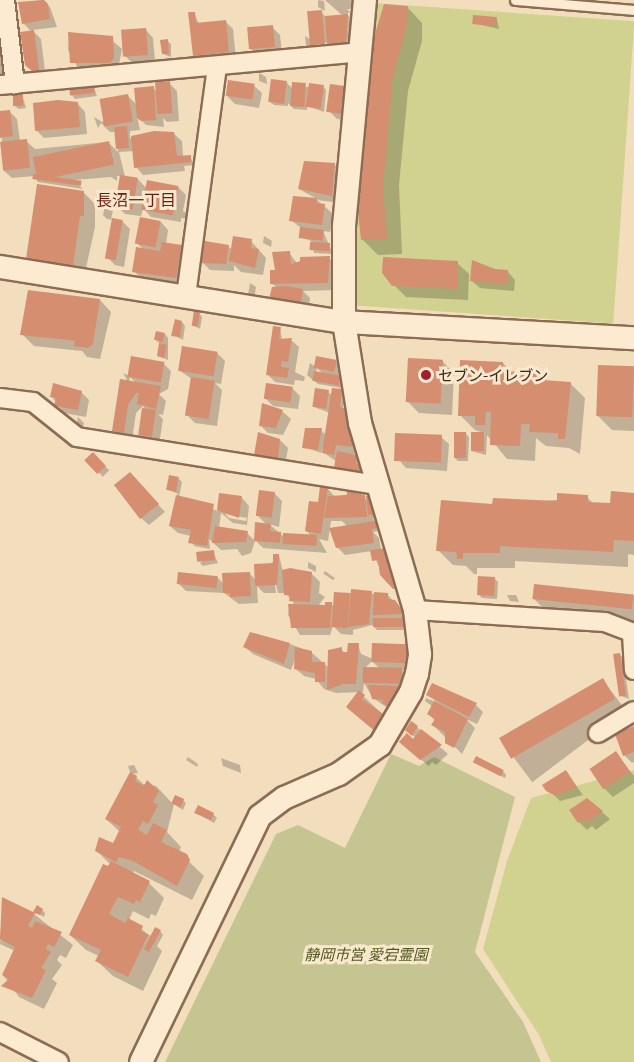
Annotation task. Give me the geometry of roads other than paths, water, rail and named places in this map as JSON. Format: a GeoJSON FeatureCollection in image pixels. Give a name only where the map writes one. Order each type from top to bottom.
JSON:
{"type":"FeatureCollection","features":[{"type":"Feature","properties":{"kind":"street"},"geometry":{"type":"LineString","coordinates":[[5,0],[7,84],[217,68],[361,52]]}},
{"type":"Feature","properties":{"kind":"street"},"geometry":{"type":"LineString","coordinates":[[141,1062],[260,816],[284,798],[363,759],[380,745],[394,724],[417,674],[420,654],[415,610],[352,387],[344,322],[344,226],[365,0]]}},
{"type":"Feature","properties":{"kind":"street"},"geometry":{"type":"LineString","coordinates":[[186,296],[217,68]]}},
{"type":"Feature","properties":{"kind":"street"},"geometry":{"type":"LineString","coordinates":[[0,267],[344,322],[634,338]]}},
{"type":"Feature","properties":{"kind":"street"},"geometry":{"type":"LineString","coordinates":[[0,398],[33,402],[77,437],[378,485]]}},
{"type":"Feature","properties":{"kind":"street"},"geometry":{"type":"LineString","coordinates":[[415,610],[605,622],[633,633],[634,670]]}},
{"type":"Feature","properties":{"kind":"street"},"geometry":{"type":"LineString","coordinates":[[598,733],[634,711]]}},
{"type":"Feature","properties":{"kind":"street"},"geometry":{"type":"LineString","coordinates":[[0,1032],[59,1062]]}},
{"type":"Feature","properties":{"kind":"lane"},"geometry":{"type":"LineString","coordinates":[[515,0],[634,10]]}},
{"type":"Feature","properties":{"kind":"place","name":"セブン-イレブン"},"geometry":{"type":"Point","coordinates":[426,375]}},
{"type":"Feature","properties":{"kind":"district","name":"長沼一丁目"},"geometry":{"type":"Point","coordinates":[136,199]}},
{"type":"Feature","properties":{"kind":"park label","name":"静岡市営 愛宕霊園"},"geometry":{"type":"Point","coordinates":[366,954]}}]}
